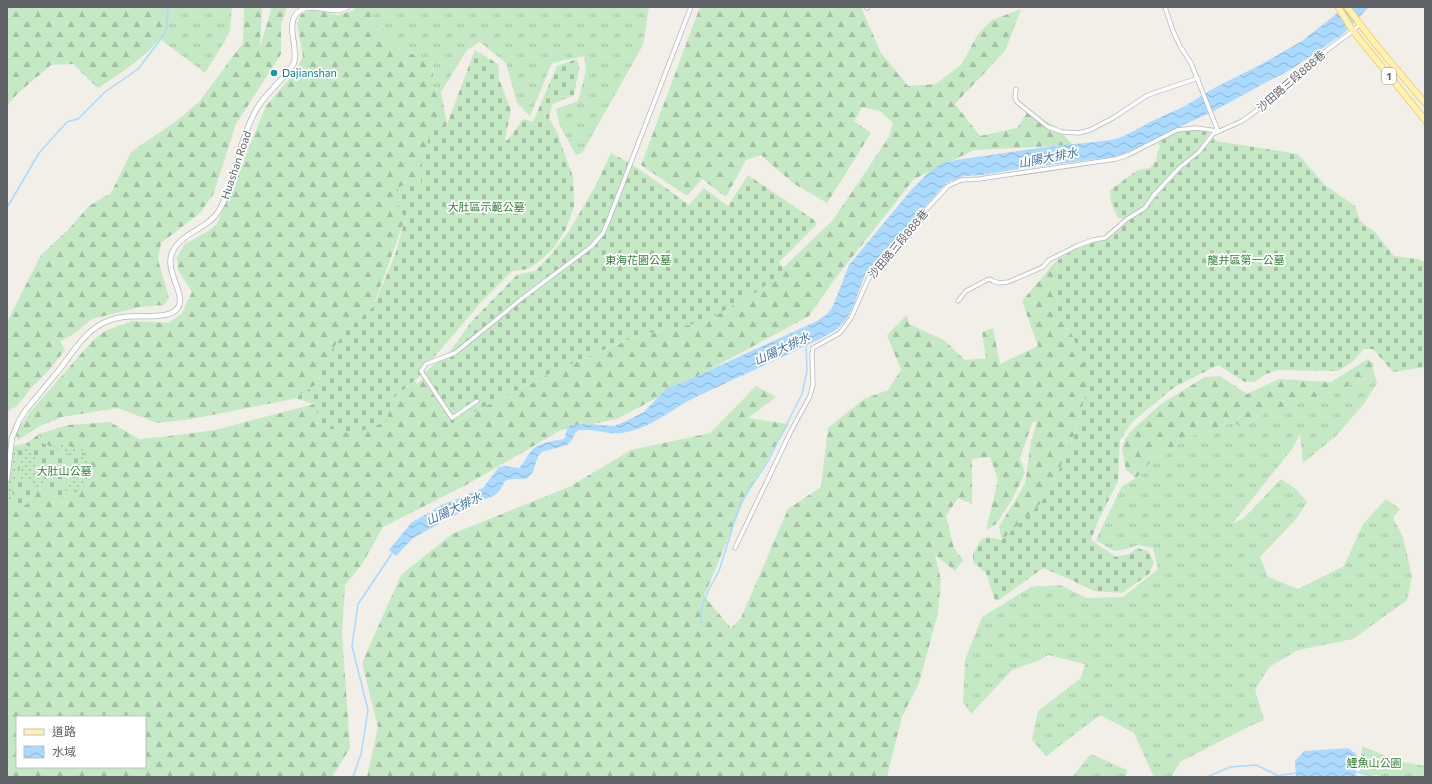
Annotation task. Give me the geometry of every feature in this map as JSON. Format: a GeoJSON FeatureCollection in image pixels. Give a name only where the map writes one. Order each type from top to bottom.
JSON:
{"type":"FeatureCollection","features":[{"type":"Feature","properties":{"kind":"main road","name":"1"},"geometry":{"type":"LineString","coordinates":[[1347,7],[1425,103]]}},
{"type":"Feature","properties":{"kind":"main road","name":"1"},"geometry":{"type":"LineString","coordinates":[[1339,9],[1353,32],[1425,120]]}},
{"type":"Feature","properties":{"kind":"street","name":"Huashan Road"},"geometry":{"type":"LineString","coordinates":[[7,480],[12,438],[19,421],[25,411],[91,332],[102,324],[121,317],[170,315],[179,308],[181,303],[180,293],[172,275],[170,266],[172,251],[183,239],[210,222],[220,209],[228,191],[246,133],[257,109],[294,63],[295,51],[292,28],[294,18],[302,9],[309,8],[339,11],[347,7]]}},
{"type":"Feature","properties":{"kind":"street"},"geometry":{"type":"LineString","coordinates":[[477,401],[452,418],[422,371],[426,364],[455,353],[520,300],[599,240],[609,219],[691,7]]}},
{"type":"Feature","properties":{"kind":"street"},"geometry":{"type":"LineString","coordinates":[[958,301],[966,291],[989,279],[999,283],[1008,282],[1043,267],[1049,260],[1077,246],[1093,240],[1105,238],[1127,219],[1144,208],[1179,168],[1199,152],[1212,134],[1218,131],[1198,78],[1173,31],[1165,7]]}},
{"type":"Feature","properties":{"kind":"street","name":"沙田路三段888巷"},"geometry":{"type":"LineString","coordinates":[[735,548],[791,431],[810,396],[813,385],[813,348],[840,333],[851,318],[870,275],[899,239],[948,186],[960,180],[979,179],[1116,159],[1128,155],[1177,130],[1196,128],[1218,131],[1242,121],[1256,111],[1270,96],[1300,70],[1353,32],[1358,22]]}},
{"type":"Feature","properties":{"kind":"street"},"geometry":{"type":"LineString","coordinates":[[1016,89],[1015,98],[1017,102],[1048,128],[1062,132],[1079,133],[1090,130],[1113,118],[1148,95],[1198,78]]}},
{"type":"Feature","properties":{"kind":"green space"},"geometry":{"type":"Polygon","coordinates":[[[7,7],[167,7],[167,23],[157,42],[148,51],[138,60],[98,88],[73,64],[51,65],[17,94],[7,106],[7,7]]]}},
{"type":"Feature","properties":{"kind":"green space"},"geometry":{"type":"Polygon","coordinates":[[[167,7],[232,7],[230,30],[205,73],[159,38],[167,23],[167,7]]]}},
{"type":"Feature","properties":{"kind":"green space"},"geometry":{"type":"Polygon","coordinates":[[[244,7],[262,7],[260,47],[272,7],[287,7],[281,26],[281,54],[236,124],[213,195],[200,213],[161,243],[158,260],[169,298],[164,305],[140,307],[92,319],[72,335],[60,341],[65,350],[18,405],[7,412],[7,322],[41,255],[68,230],[89,206],[111,193],[131,152],[179,119],[199,102],[243,43],[244,7]]]}},
{"type":"Feature","properties":{"kind":"green space"},"geometry":{"type":"Polygon","coordinates":[[[355,7],[379,7],[372,17],[382,36],[400,49],[434,63],[432,86],[441,92],[447,125],[421,166],[421,184],[405,219],[373,307],[346,331],[328,355],[317,384],[293,399],[192,419],[157,423],[118,408],[62,417],[40,426],[18,440],[16,435],[18,429],[30,412],[93,340],[105,331],[132,321],[169,323],[182,313],[192,292],[178,270],[177,257],[185,244],[207,232],[217,224],[266,106],[296,71],[303,56],[297,23],[301,14],[313,10],[338,15],[354,10],[355,7]]]}},
{"type":"Feature","properties":{"kind":"green space"},"geometry":{"type":"Polygon","coordinates":[[[379,7],[649,7],[643,45],[582,153],[576,155],[560,126],[556,109],[578,101],[586,70],[584,56],[552,63],[530,116],[517,103],[506,63],[480,42],[467,50],[441,92],[432,86],[434,63],[400,49],[382,36],[372,17],[379,7]]]}},
{"type":"Feature","properties":{"kind":"green space"},"geometry":{"type":"Polygon","coordinates":[[[700,7],[861,7],[881,53],[908,86],[936,84],[961,65],[978,34],[992,20],[1021,9],[1005,51],[955,104],[980,136],[1017,128],[1028,111],[1056,127],[1073,145],[974,150],[914,179],[834,280],[809,316],[617,419],[561,430],[466,485],[383,527],[362,564],[345,585],[342,633],[350,748],[332,777],[7,777],[7,500],[36,491],[46,486],[73,449],[64,443],[51,447],[41,442],[39,434],[68,425],[110,422],[139,439],[163,437],[215,430],[314,404],[323,427],[386,422],[392,399],[415,381],[417,384],[423,379],[453,425],[472,413],[557,370],[637,336],[706,321],[760,290],[833,220],[889,137],[893,123],[880,111],[862,107],[854,121],[871,133],[827,203],[793,183],[761,155],[746,160],[726,197],[702,179],[687,196],[641,165],[700,7]]]}},
{"type":"Feature","properties":{"kind":"green space","name":"大肚區示範公墓"},"geometry":{"type":"Polygon","coordinates":[[[475,50],[498,64],[499,79],[511,110],[505,139],[507,141],[523,119],[533,122],[557,66],[577,59],[579,68],[574,95],[552,104],[549,118],[556,130],[573,177],[574,207],[565,231],[552,250],[537,263],[528,269],[512,271],[483,300],[423,370],[419,377],[392,399],[386,422],[353,434],[323,427],[314,404],[295,398],[317,384],[328,355],[346,331],[373,307],[395,255],[405,219],[394,195],[398,188],[412,180],[421,184],[421,166],[431,130],[447,124],[475,50]]]}},
{"type":"Feature","properties":{"kind":"green space"},"geometry":{"type":"Polygon","coordinates":[[[1191,130],[1209,132],[1196,153],[1156,190],[1140,210],[1125,219],[1118,218],[1111,202],[1110,190],[1138,170],[1150,168],[1156,161],[1160,147],[1158,142],[1178,132],[1191,130]]]}},
{"type":"Feature","properties":{"kind":"green space","name":"龍井區第一公墓"},"geometry":{"type":"Polygon","coordinates":[[[1214,138],[1216,141],[1298,154],[1325,185],[1355,206],[1360,221],[1375,232],[1394,256],[1417,259],[1425,262],[1425,367],[1393,372],[1373,349],[1364,349],[1352,362],[1338,371],[1279,370],[1266,374],[1254,382],[1245,382],[1218,365],[1173,388],[1132,422],[1120,440],[1118,481],[1098,521],[1091,540],[1116,557],[1129,554],[1137,548],[1148,551],[1154,562],[1149,574],[1122,593],[1094,591],[1043,568],[999,600],[995,600],[986,573],[973,562],[973,554],[981,539],[989,537],[1002,540],[1041,503],[1057,475],[1074,435],[1087,391],[1087,372],[1069,327],[1057,311],[1058,291],[1056,261],[1074,250],[1114,235],[1129,220],[1142,213],[1178,173],[1201,153],[1214,138]]]}},
{"type":"Feature","properties":{"kind":"green space","name":"東海花園公墓"},"geometry":{"type":"Polygon","coordinates":[[[611,153],[641,171],[689,205],[704,188],[728,206],[748,175],[817,222],[815,226],[779,262],[784,269],[760,290],[706,321],[636,336],[557,370],[472,413],[453,425],[422,377],[424,373],[451,350],[472,321],[517,275],[535,271],[549,257],[569,231],[595,187],[611,153]]]}},
{"type":"Feature","properties":{"kind":"green space"},"geometry":{"type":"Polygon","coordinates":[[[1056,261],[1058,291],[1057,311],[1069,327],[1087,372],[1087,391],[1074,435],[1057,475],[1041,503],[1002,540],[999,527],[1025,484],[1031,441],[1037,422],[1033,421],[1020,458],[1025,473],[1012,500],[996,524],[986,530],[998,480],[990,457],[972,459],[972,504],[958,498],[946,516],[954,548],[963,560],[955,571],[935,555],[941,580],[938,613],[919,683],[902,717],[888,777],[367,777],[378,727],[362,663],[401,575],[452,534],[569,487],[631,450],[710,433],[756,386],[776,397],[748,418],[789,424],[748,491],[704,596],[731,628],[741,618],[788,509],[821,487],[828,428],[864,399],[888,390],[901,370],[887,335],[907,315],[909,324],[944,340],[965,360],[986,358],[982,332],[993,328],[1000,364],[1038,346],[1022,301],[1056,261]]]}},
{"type":"Feature","properties":{"kind":"green space"},"geometry":{"type":"Polygon","coordinates":[[[1368,359],[1374,364],[1373,370],[1377,383],[1369,378],[1327,394],[1266,412],[1242,428],[1234,422],[1192,436],[1168,450],[1163,448],[1136,478],[1126,470],[1122,449],[1130,432],[1161,404],[1205,377],[1220,376],[1247,394],[1279,379],[1331,382],[1368,359]]]}},
{"type":"Feature","properties":{"kind":"green space"},"geometry":{"type":"Polygon","coordinates":[[[1369,378],[1377,383],[1363,405],[1336,436],[1303,463],[1300,434],[1292,449],[1232,524],[1244,518],[1281,479],[1297,490],[1307,502],[1297,518],[1260,557],[1268,577],[1298,589],[1344,566],[1363,524],[1386,499],[1400,509],[1393,518],[1403,537],[1412,577],[1407,600],[1353,639],[1298,650],[1269,667],[1255,690],[1264,720],[1180,762],[1171,777],[1154,777],[1134,733],[1100,715],[1046,756],[1032,740],[1038,711],[1081,678],[1085,664],[1048,655],[1038,661],[1012,670],[971,714],[963,702],[965,660],[982,617],[1031,587],[1060,585],[1087,598],[1123,597],[1158,569],[1153,548],[1138,545],[1127,549],[1114,551],[1096,540],[1122,486],[1136,478],[1163,448],[1168,450],[1192,436],[1234,422],[1242,428],[1266,412],[1327,394],[1369,378]]]}},
{"type":"Feature","properties":{"kind":"green space","name":"大肚山公墓"},"geometry":{"type":"Polygon","coordinates":[[[39,434],[41,442],[51,447],[64,443],[73,449],[85,448],[91,473],[82,489],[66,496],[53,498],[46,486],[36,491],[35,499],[23,506],[13,499],[7,500],[8,480],[13,446],[27,443],[39,434]]]}},
{"type":"Feature","properties":{"kind":"green space"},"geometry":{"type":"Polygon","coordinates":[[[64,443],[73,449],[85,448],[91,473],[82,489],[78,491],[76,486],[63,492],[62,491],[69,479],[73,481],[81,468],[78,466],[82,461],[79,459],[85,454],[77,449],[72,456],[51,447],[64,443]]]}},
{"type":"Feature","properties":{"kind":"green space"},"geometry":{"type":"Polygon","coordinates":[[[27,445],[30,447],[46,482],[35,487],[28,480],[18,480],[22,449],[27,445]]]}},
{"type":"Feature","properties":{"kind":"green space"},"geometry":{"type":"Polygon","coordinates":[[[13,448],[18,448],[15,484],[13,489],[13,499],[7,500],[8,481],[13,448]]]}},
{"type":"Feature","properties":{"kind":"green space","name":"鯉魚山公園"},"geometry":{"type":"Polygon","coordinates":[[[1362,746],[1397,761],[1425,766],[1425,774],[1423,777],[1389,777],[1360,773],[1362,746]]]}},
{"type":"Feature","properties":{"kind":"green space"},"geometry":{"type":"Polygon","coordinates":[[[1091,754],[1127,770],[1126,777],[1072,777],[1091,754]]]}},
{"type":"Feature","properties":{"kind":"water"},"geometry":{"type":"Polygon","coordinates":[[[1345,7],[1369,7],[1343,34],[1290,70],[1214,111],[1139,148],[1114,157],[1031,167],[982,175],[964,176],[946,183],[866,272],[852,309],[845,321],[836,330],[694,398],[642,428],[622,433],[579,430],[575,433],[572,440],[567,445],[542,452],[538,456],[533,472],[526,479],[510,479],[505,481],[495,495],[479,502],[413,538],[396,556],[389,550],[411,523],[442,505],[483,488],[499,467],[504,466],[519,468],[535,447],[547,442],[564,439],[568,427],[571,425],[585,424],[614,426],[626,421],[644,412],[666,389],[817,321],[827,314],[833,306],[849,265],[912,189],[936,167],[956,160],[1116,139],[1185,106],[1214,88],[1260,65],[1302,41],[1345,7]]]}},
{"type":"Feature","properties":{"kind":"water"},"geometry":{"type":"Polygon","coordinates":[[[1348,748],[1357,755],[1356,777],[1296,777],[1295,761],[1304,751],[1348,748]]]}},
{"type":"Feature","properties":{"kind":"waterway"},"geometry":{"type":"LineString","coordinates":[[8,206],[39,153],[67,122],[78,119],[105,92],[138,69],[164,35],[167,26],[168,7]]}},
{"type":"Feature","properties":{"kind":"waterway"},"geometry":{"type":"LineString","coordinates":[[701,626],[701,609],[708,591],[719,571],[740,504],[768,461],[802,394],[807,371],[806,344]]}},
{"type":"Feature","properties":{"kind":"waterway","name":"山陽大排水"},"geometry":{"type":"LineString","coordinates":[[353,777],[361,754],[368,710],[352,646],[358,604],[393,552]]}},
{"type":"Feature","properties":{"kind":"waterway"},"geometry":{"type":"LineString","coordinates":[[1207,777],[1230,767],[1256,765],[1277,775]]}},
{"type":"Feature","properties":{"kind":"waterway"},"geometry":{"type":"LineString","coordinates":[[1358,772],[1375,777]]}},
{"type":"Feature","properties":{"kind":"waterway"},"geometry":{"type":"LineString","coordinates":[[1270,777],[1295,773]]}},
{"type":"Feature","properties":{"kind":"place","name":"Dajianshan"},"geometry":{"type":"Point","coordinates":[274,73]}}]}
